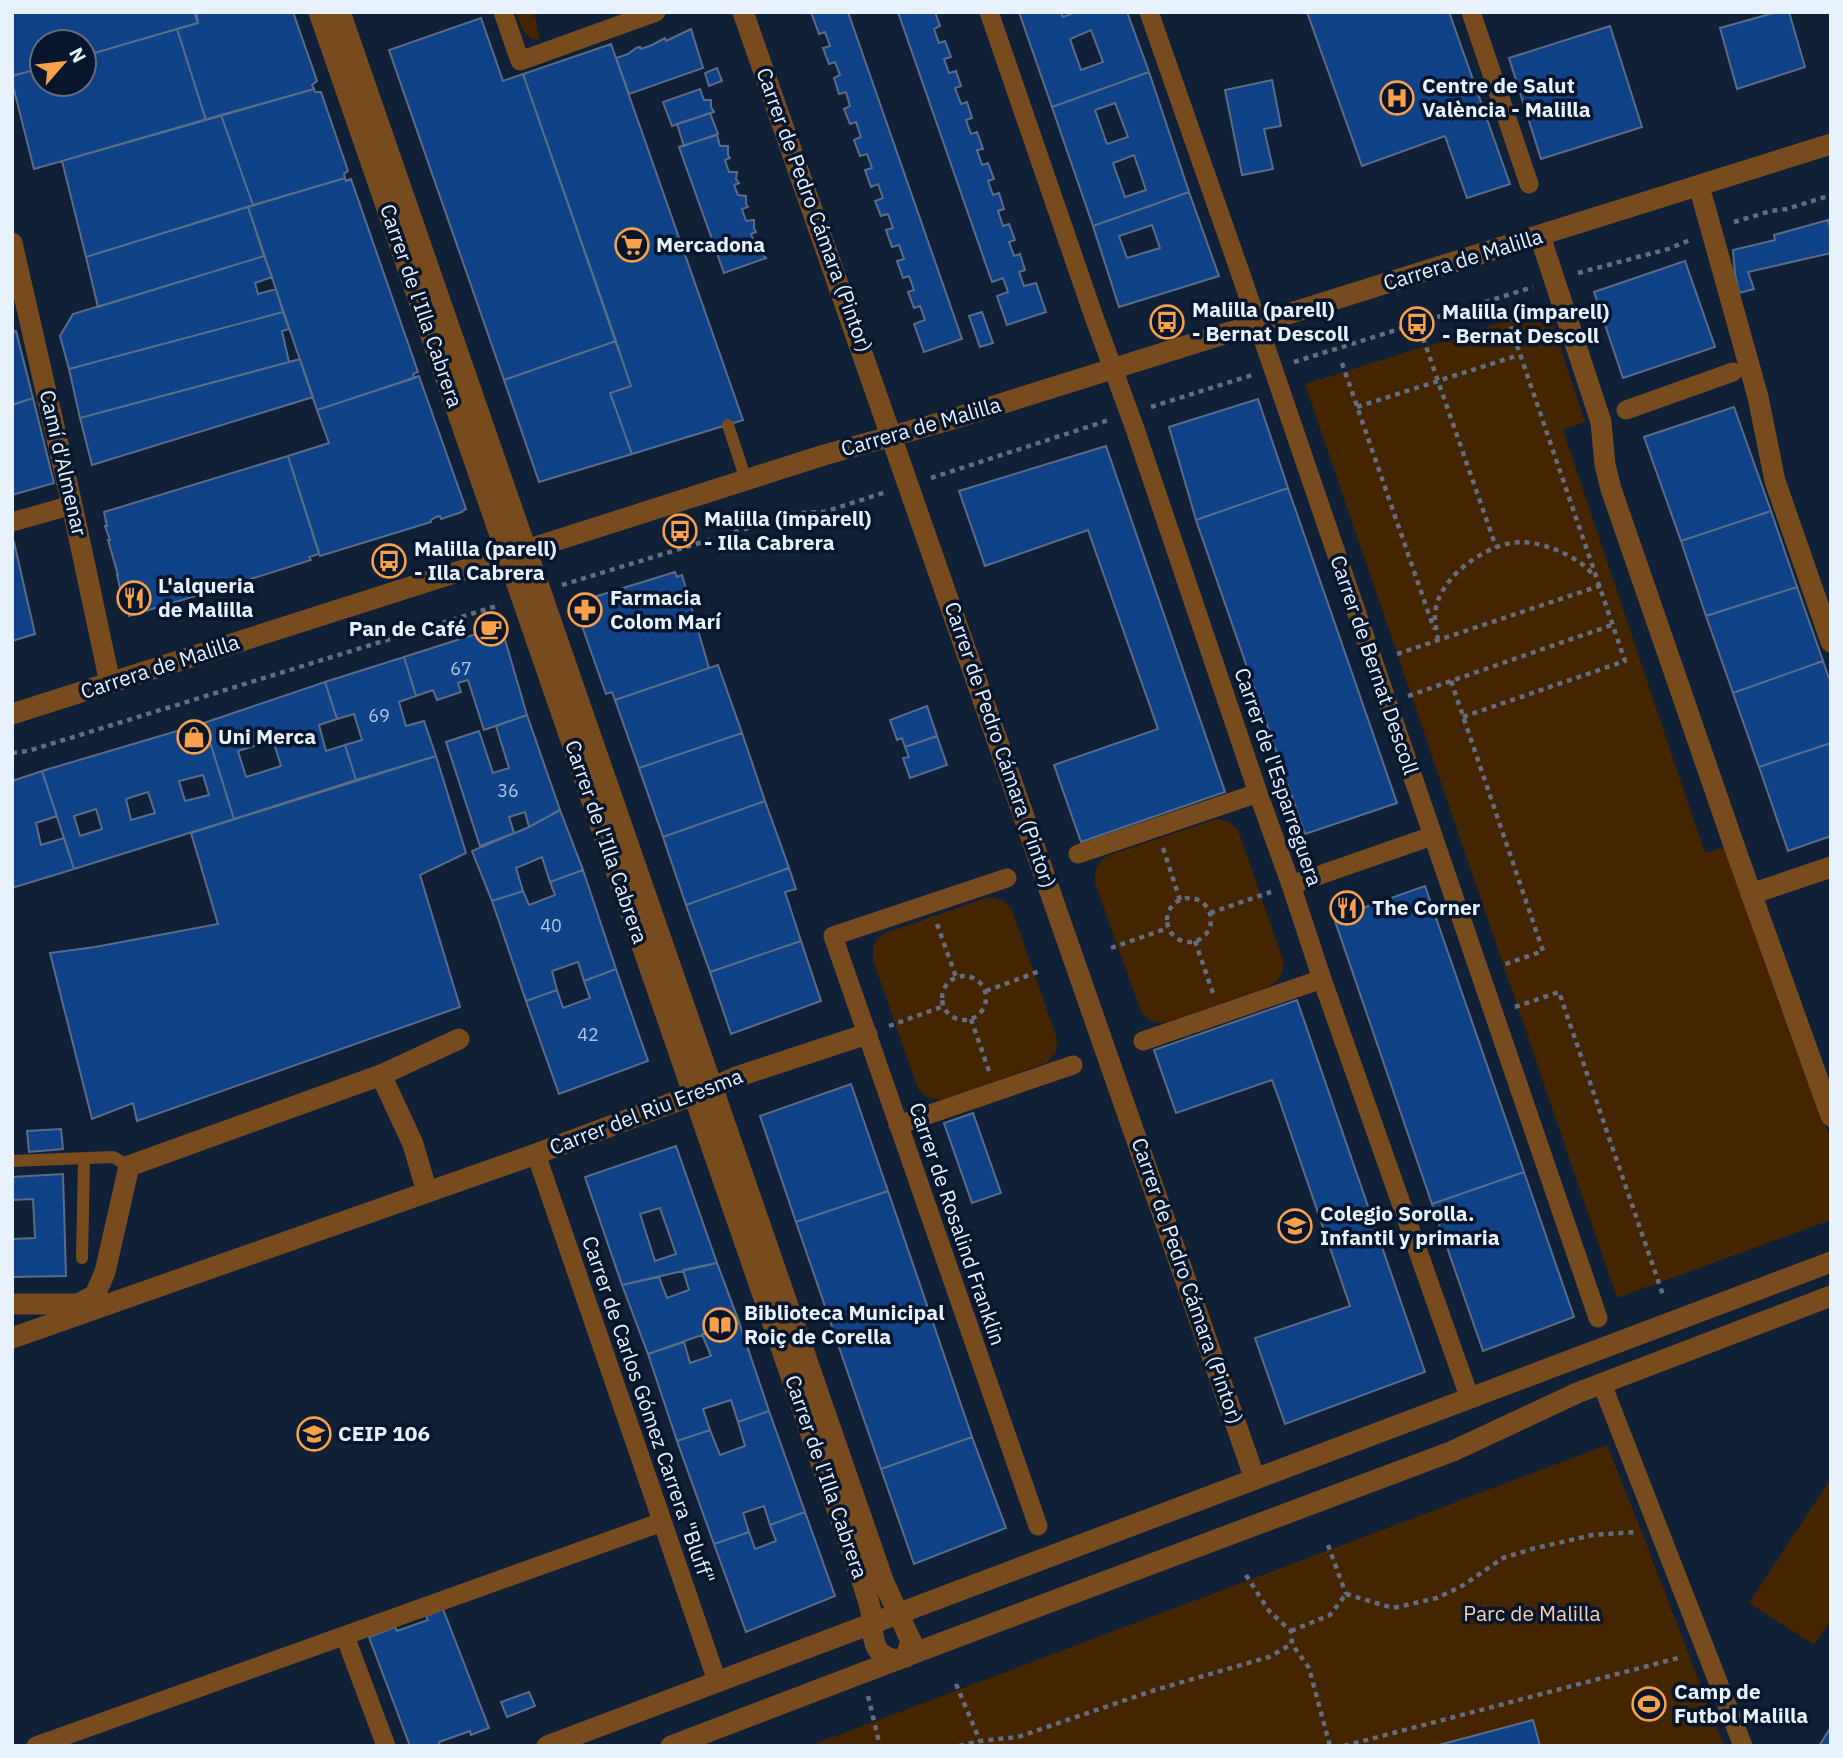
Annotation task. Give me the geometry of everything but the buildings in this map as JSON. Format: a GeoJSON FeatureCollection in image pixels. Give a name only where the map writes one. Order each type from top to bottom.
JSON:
{"type":"FeatureCollection","features":[{"type":"Feature","properties":{"kind":"street","name":"Carrer de l'Illa Cabrera"},"geometry":{"type":"LineString","coordinates":[[319,12],[517,553]]}},
{"type":"Feature","properties":{"kind":"street","name":"Carrer de l'Illa Cabrera"},"geometry":{"type":"LineString","coordinates":[[340,12],[517,553],[703,1091],[866,1590],[875,1646],[887,1658],[902,1658],[912,1641],[884,1583],[703,1091]]}},
{"type":"Feature","properties":{"kind":"street"},"geometry":{"type":"LineString","coordinates":[[503,12],[520,61],[656,12]]}},
{"type":"Feature","properties":{"kind":"street","name":"Carrer de Pedro Cámara (Pintor)"},"geometry":{"type":"LineString","coordinates":[[743,12],[893,435],[1255,1479]]}},
{"type":"Feature","properties":{"kind":"street","name":"Carrer de l'Esparreguera"},"geometry":{"type":"LineString","coordinates":[[989,12],[1130,414],[1322,979],[1470,1399]]}},
{"type":"Feature","properties":{"kind":"street","name":"Carrer de Bernat Descoll"},"geometry":{"type":"LineString","coordinates":[[1149,12],[1598,1318]]}},
{"type":"Feature","properties":{"kind":"street"},"geometry":{"type":"LineString","coordinates":[[1471,12],[1529,184]]}},
{"type":"Feature","properties":{"kind":"street","name":"Carrera de Malilla"},"geometry":{"type":"LineString","coordinates":[[12,714],[824,455],[1831,145]]}},
{"type":"Feature","properties":{"kind":"street"},"geometry":{"type":"LineString","coordinates":[[1699,186],[1717,245],[1740,365],[1758,397],[1775,481],[1831,642]]}},
{"type":"Feature","properties":{"kind":"street"},"geometry":{"type":"LineString","coordinates":[[1540,236],[1601,422],[1605,465],[1611,489],[1751,894],[1831,1115]]}},
{"type":"Feature","properties":{"kind":"street","name":"Camí d'Almenar"},"geometry":{"type":"LineString","coordinates":[[12,243],[110,683]]}},
{"type":"Feature","properties":{"kind":"street"},"geometry":{"type":"LineString","coordinates":[[1626,410],[1740,365]]}},
{"type":"Feature","properties":{"kind":"street"},"geometry":{"type":"LineString","coordinates":[[12,523],[72,505]]}},
{"type":"Feature","properties":{"kind":"street"},"geometry":{"type":"LineString","coordinates":[[1078,854],[1258,793]]}},
{"type":"Feature","properties":{"kind":"street"},"geometry":{"type":"LineString","coordinates":[[1292,885],[1432,836]]}},
{"type":"Feature","properties":{"kind":"street"},"geometry":{"type":"LineString","coordinates":[[1751,894],[1831,867]]}},
{"type":"Feature","properties":{"kind":"street"},"geometry":{"type":"LineString","coordinates":[[930,904],[1007,878]]}},
{"type":"Feature","properties":{"kind":"street","name":"Carrer de Rosalind Franklin"},"geometry":{"type":"LineString","coordinates":[[930,904],[833,936],[1038,1526]]}},
{"type":"Feature","properties":{"kind":"street"},"geometry":{"type":"LineString","coordinates":[[1143,1041],[1322,979]]}},
{"type":"Feature","properties":{"kind":"street","name":"Carrer del Riu Eresma"},"geometry":{"type":"LineString","coordinates":[[12,1338],[536,1154],[736,1077],[867,1034]]}},
{"type":"Feature","properties":{"kind":"street"},"geometry":{"type":"LineString","coordinates":[[12,1304],[78,1304],[95,1295],[105,1272],[129,1166],[381,1075],[459,1038]]}},
{"type":"Feature","properties":{"kind":"street"},"geometry":{"type":"LineString","coordinates":[[898,1125],[1073,1065]]}},
{"type":"Feature","properties":{"kind":"street"},"geometry":{"type":"LineString","coordinates":[[381,1075],[413,1144],[427,1192]]}},
{"type":"Feature","properties":{"kind":"street","name":"Carrer de Carlos Gómez Carrera \"Bluff\""},"geometry":{"type":"LineString","coordinates":[[536,1154],[717,1681]]}},
{"type":"Feature","properties":{"kind":"street"},"geometry":{"type":"LineString","coordinates":[[547,1746],[1831,1262]]}},
{"type":"Feature","properties":{"kind":"street"},"geometry":{"type":"LineString","coordinates":[[671,1746],[1453,1451],[1602,1384],[1831,1296]]}},
{"type":"Feature","properties":{"kind":"street"},"geometry":{"type":"LineString","coordinates":[[1602,1384],[1743,1746]]}},
{"type":"Feature","properties":{"kind":"street"},"geometry":{"type":"LineString","coordinates":[[36,1746],[662,1522]]}},
{"type":"Feature","properties":{"kind":"street"},"geometry":{"type":"LineString","coordinates":[[345,1636],[386,1746]]}},
{"type":"Feature","properties":{"kind":"lane"},"geometry":{"type":"LineString","coordinates":[[728,425],[746,480]]}},
{"type":"Feature","properties":{"kind":"lane"},"geometry":{"type":"LineString","coordinates":[[12,1161],[113,1157],[129,1166]]}},
{"type":"Feature","properties":{"kind":"lane"},"geometry":{"type":"LineString","coordinates":[[82,1258],[84,1159]]}},
{"type":"Feature","properties":{"kind":"path"},"geometry":{"type":"LineString","coordinates":[[1732,223],[1831,195]]}},
{"type":"Feature","properties":{"kind":"path"},"geometry":{"type":"LineString","coordinates":[[1571,275],[1668,249],[1692,239]]}},
{"type":"Feature","properties":{"kind":"path"},"geometry":{"type":"LineString","coordinates":[[928,479],[1545,284]]}},
{"type":"Feature","properties":{"kind":"path"},"geometry":{"type":"LineString","coordinates":[[1463,716],[1625,661],[1506,313]]}},
{"type":"Feature","properties":{"kind":"path"},"geometry":{"type":"LineString","coordinates":[[1423,338],[1496,547]]}},
{"type":"Feature","properties":{"kind":"path"},"geometry":{"type":"LineString","coordinates":[[1357,407],[1519,355]]}},
{"type":"Feature","properties":{"kind":"path"},"geometry":{"type":"LineString","coordinates":[[1342,363],[1438,640]]}},
{"type":"Feature","properties":{"kind":"path"},"geometry":{"type":"LineString","coordinates":[[559,586],[797,513],[824,512],[888,492]]}},
{"type":"Feature","properties":{"kind":"path"},"geometry":{"type":"LineString","coordinates":[[1438,640],[1434,618],[1437,602],[1447,585],[1461,568],[1477,555],[1496,547],[1513,542],[1546,546],[1579,562],[1590,571],[1599,586]]}},
{"type":"Feature","properties":{"kind":"path"},"geometry":{"type":"LineString","coordinates":[[1373,662],[1599,586]]}},
{"type":"Feature","properties":{"kind":"path"},"geometry":{"type":"LineString","coordinates":[[12,753],[41,747],[505,604]]}},
{"type":"Feature","properties":{"kind":"path"},"geometry":{"type":"LineString","coordinates":[[1387,703],[1612,625]]}},
{"type":"Feature","properties":{"kind":"path"},"geometry":{"type":"LineString","coordinates":[[1451,681],[1543,951],[1480,973]]}},
{"type":"Feature","properties":{"kind":"path"},"geometry":{"type":"LineString","coordinates":[[1156,827],[1180,900]]}},
{"type":"Feature","properties":{"kind":"path"},"geometry":{"type":"LineString","coordinates":[[1210,914],[1292,885]]}},
{"type":"Feature","properties":{"kind":"path"},"geometry":{"type":"LineString","coordinates":[[1187,898],[1201,902],[1210,914],[1210,927],[1195,941],[1176,938],[1168,928],[1167,915],[1174,903],[1180,900],[1187,898]]}},
{"type":"Feature","properties":{"kind":"path"},"geometry":{"type":"LineString","coordinates":[[930,904],[956,977]]}},
{"type":"Feature","properties":{"kind":"path"},"geometry":{"type":"LineString","coordinates":[[1111,948],[1168,928]]}},
{"type":"Feature","properties":{"kind":"path"},"geometry":{"type":"LineString","coordinates":[[1195,941],[1221,1014]]}},
{"type":"Feature","properties":{"kind":"path"},"geometry":{"type":"LineString","coordinates":[[986,991],[1040,971]]}},
{"type":"Feature","properties":{"kind":"path"},"geometry":{"type":"LineString","coordinates":[[963,975],[977,979],[986,991],[985,1005],[977,1016],[971,1019],[952,1016],[944,1006],[943,992],[956,977],[963,975]]}},
{"type":"Feature","properties":{"kind":"path"},"geometry":{"type":"LineString","coordinates":[[1494,1014],[1559,992],[1664,1295]]}},
{"type":"Feature","properties":{"kind":"path"},"geometry":{"type":"LineString","coordinates":[[867,1034],[944,1006]]}},
{"type":"Feature","properties":{"kind":"path"},"geometry":{"type":"LineString","coordinates":[[971,1019],[996,1091]]}},
{"type":"Feature","properties":{"kind":"path"},"geometry":{"type":"LineString","coordinates":[[1346,1594],[1393,1608],[1437,1598],[1462,1587],[1503,1558],[1532,1549],[1592,1535],[1659,1530]]}},
{"type":"Feature","properties":{"kind":"path"},"geometry":{"type":"LineString","coordinates":[[1328,1545],[1346,1594]]}},
{"type":"Feature","properties":{"kind":"path"},"geometry":{"type":"LineString","coordinates":[[1246,1575],[1269,1611],[1291,1632],[1292,1643],[1309,1668],[1330,1746]]}},
{"type":"Feature","properties":{"kind":"path"},"geometry":{"type":"LineString","coordinates":[[1291,1632],[1330,1615],[1346,1594]]}},
{"type":"Feature","properties":{"kind":"path"},"geometry":{"type":"LineString","coordinates":[[959,1746],[1018,1737],[1155,1690],[1269,1657],[1292,1643]]}},
{"type":"Feature","properties":{"kind":"path"},"geometry":{"type":"LineString","coordinates":[[1344,1746],[1706,1651]]}},
{"type":"Feature","properties":{"kind":"path"},"geometry":{"type":"LineString","coordinates":[[956,1684],[980,1741]]}},
{"type":"Feature","properties":{"kind":"path"},"geometry":{"type":"LineString","coordinates":[[868,1695],[880,1746]]}},
{"type":"Feature","properties":{"kind":"green space"},"geometry":{"type":"Polygon","coordinates":[[[516,12],[534,12],[540,40],[527,35],[516,12]]]}},
{"type":"Feature","properties":{"kind":"green space"},"geometry":{"type":"Polygon","coordinates":[[[1542,311],[1551,320],[1585,422],[1563,430],[1705,853],[1725,847],[1776,995],[1831,1141],[1831,1220],[1617,1298],[1305,384],[1542,311]]]}},
{"type":"Feature","properties":{"kind":"green space"},"geometry":{"type":"Polygon","coordinates":[[[1220,819],[1238,829],[1283,960],[1282,973],[1276,982],[1268,987],[1168,1022],[1151,1021],[1140,1009],[1095,883],[1097,868],[1107,856],[1220,819]]]}},
{"type":"Feature","properties":{"kind":"green space"},"geometry":{"type":"Polygon","coordinates":[[[986,898],[1001,900],[1012,910],[1057,1039],[1056,1052],[1046,1063],[943,1100],[928,1098],[918,1089],[873,960],[876,941],[886,933],[986,898]]]}},
{"type":"Feature","properties":{"kind":"green space","name":"Parc de Malilla"},"geometry":{"type":"Polygon","coordinates":[[[1607,1445],[1724,1746],[809,1746],[1607,1445]]]}},
{"type":"Feature","properties":{"kind":"green space"},"geometry":{"type":"Polygon","coordinates":[[[1831,1478],[1831,1620],[1814,1645],[1749,1603],[1831,1478]]]}},
{"type":"Feature","properties":{"kind":"place","name":"Centre de Salut València - Malilla"},"geometry":{"type":"Point","coordinates":[1397,98]}},
{"type":"Feature","properties":{"kind":"place","name":"Mercadona"},"geometry":{"type":"Point","coordinates":[632,245]}},
{"type":"Feature","properties":{"kind":"place","name":"Malilla (parell) - Bernat Descoll"},"geometry":{"type":"Point","coordinates":[1167,322]}},
{"type":"Feature","properties":{"kind":"place","name":"Malilla (imparell) - Bernat Descoll"},"geometry":{"type":"Point","coordinates":[1417,324]}},
{"type":"Feature","properties":{"kind":"place","name":"Malilla (imparell) - Illa Cabrera"},"geometry":{"type":"Point","coordinates":[680,531]}},
{"type":"Feature","properties":{"kind":"place","name":"Malilla (parell) - Illa Cabrera"},"geometry":{"type":"Point","coordinates":[389,561]}},
{"type":"Feature","properties":{"kind":"place","name":"L'alqueria de Malilla"},"geometry":{"type":"Point","coordinates":[134,598]}},
{"type":"Feature","properties":{"kind":"place","name":"Farmacia Colom Marí"},"geometry":{"type":"Point","coordinates":[585,610]}},
{"type":"Feature","properties":{"kind":"place","name":"Pan de Café"},"geometry":{"type":"Point","coordinates":[491,629]}},
{"type":"Feature","properties":{"kind":"place","name":"Uni Merca"},"geometry":{"type":"Point","coordinates":[194,737]}},
{"type":"Feature","properties":{"kind":"place","name":"The Corner"},"geometry":{"type":"Point","coordinates":[1347,908]}},
{"type":"Feature","properties":{"kind":"place","name":"Colegio Sorolla. Infantil y primaria"},"geometry":{"type":"Point","coordinates":[1295,1226]}},
{"type":"Feature","properties":{"kind":"place","name":"Biblioteca Municipal Roiç de Corella"},"geometry":{"type":"Point","coordinates":[720,1325]}},
{"type":"Feature","properties":{"kind":"place","name":"CEIP 106"},"geometry":{"type":"Point","coordinates":[314,1434]}},
{"type":"Feature","properties":{"kind":"place","name":"Camp de Futbol Malilla"},"geometry":{"type":"Point","coordinates":[1649,1704]}}]}
